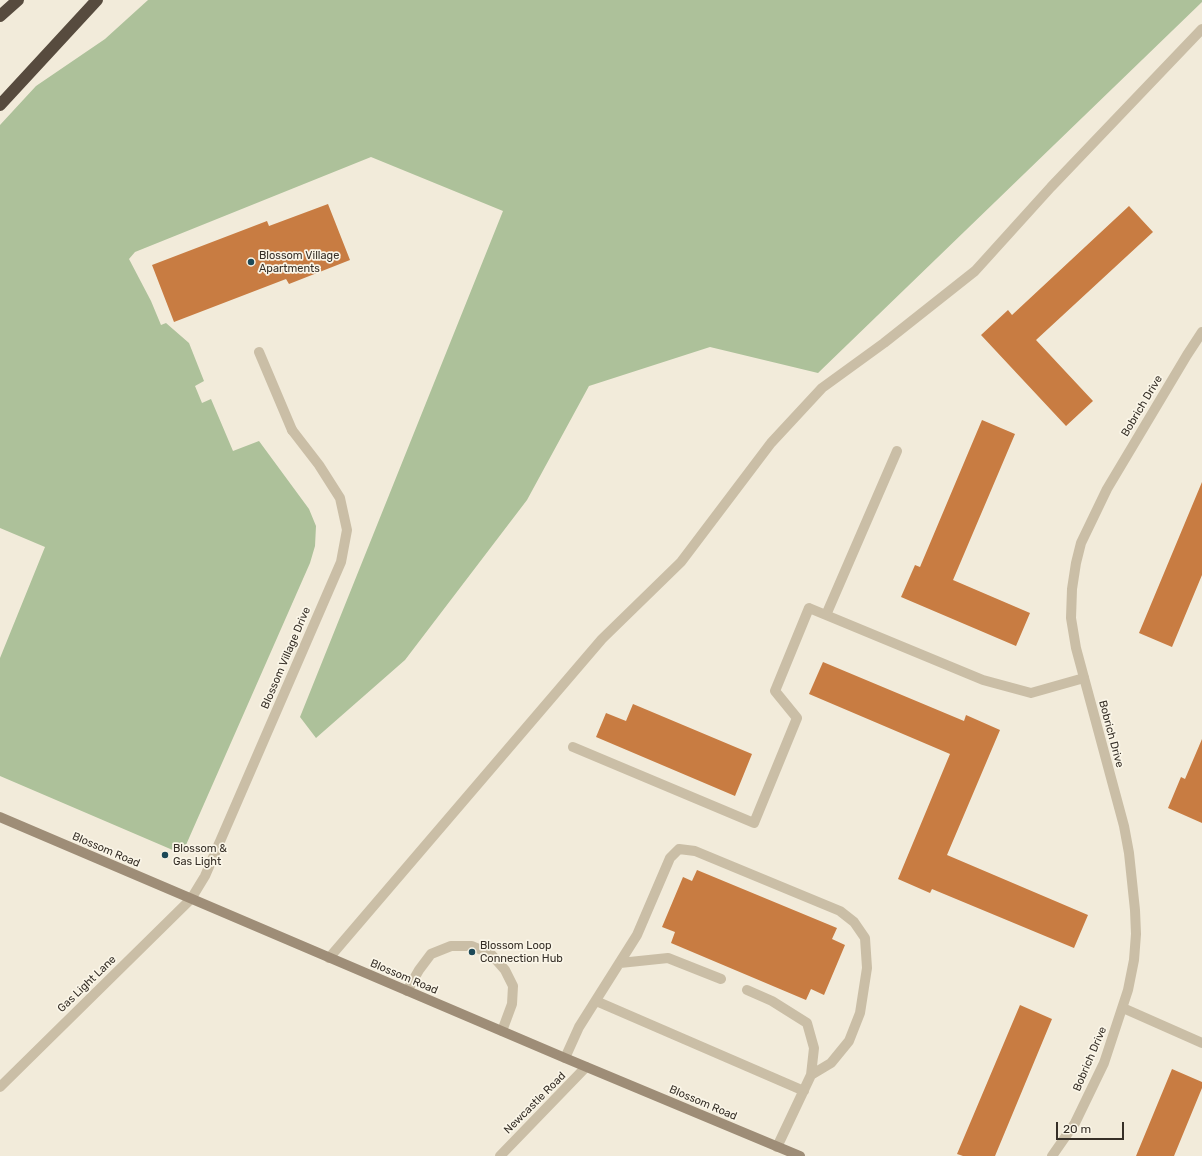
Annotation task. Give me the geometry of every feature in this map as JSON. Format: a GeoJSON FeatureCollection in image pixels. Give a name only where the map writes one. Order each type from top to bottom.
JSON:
{"type":"FeatureCollection","features":[{"type":"Feature","properties":{"kind":"highway"},"geometry":{"type":"LineString","coordinates":[[0,16],[18,0]]}},
{"type":"Feature","properties":{"kind":"highway"},"geometry":{"type":"LineString","coordinates":[[0,105],[97,0]]}},
{"type":"Feature","properties":{"kind":"street"},"geometry":{"type":"LineString","coordinates":[[330,958],[602,639],[681,562],[771,443],[822,388],[884,343],[975,271],[1051,187],[1202,29]]}},
{"type":"Feature","properties":{"kind":"street","name":"Bobrich Drive"},"geometry":{"type":"LineString","coordinates":[[1052,1156],[1079,1116],[1104,1063],[1128,990],[1134,960],[1136,934],[1129,853],[1124,826],[1076,648],[1071,618],[1072,588],[1076,563],[1081,543],[1107,488],[1202,332]]}},
{"type":"Feature","properties":{"kind":"street","name":"Blossom Village Drive"},"geometry":{"type":"LineString","coordinates":[[191,899],[205,876],[341,562],[347,530],[340,498],[319,465],[292,430],[259,352]]}},
{"type":"Feature","properties":{"kind":"street"},"geometry":{"type":"LineString","coordinates":[[826,615],[897,451]]}},
{"type":"Feature","properties":{"kind":"street"},"geometry":{"type":"LineString","coordinates":[[573,747],[754,823],[797,718],[775,691],[809,608],[984,680],[1031,693],[1084,678]]}},
{"type":"Feature","properties":{"kind":"street","name":"Blossom Road"},"geometry":{"type":"LineString","coordinates":[[0,817],[586,1067],[800,1156]]}},
{"type":"Feature","properties":{"kind":"street"},"geometry":{"type":"LineString","coordinates":[[565,1058],[579,1027],[637,935],[670,858],[679,849],[695,851],[840,911],[854,922],[864,938],[867,968],[860,1013],[849,1041],[831,1063],[811,1075]]}},
{"type":"Feature","properties":{"kind":"street","name":"Gas Light Lane"},"geometry":{"type":"LineString","coordinates":[[0,1087],[191,899]]}},
{"type":"Feature","properties":{"kind":"street"},"geometry":{"type":"LineString","coordinates":[[407,991],[418,970],[431,954],[451,946],[472,946],[491,954],[505,970],[513,986],[512,1004],[502,1031]]}},
{"type":"Feature","properties":{"kind":"street"},"geometry":{"type":"LineString","coordinates":[[620,962],[668,958],[721,979]]}},
{"type":"Feature","properties":{"kind":"street"},"geometry":{"type":"LineString","coordinates":[[747,990],[772,1001],[807,1023],[814,1048],[811,1075],[777,1146]]}},
{"type":"Feature","properties":{"kind":"street"},"geometry":{"type":"LineString","coordinates":[[596,1000],[804,1091]]}},
{"type":"Feature","properties":{"kind":"street"},"geometry":{"type":"LineString","coordinates":[[1123,1008],[1202,1043]]}},
{"type":"Feature","properties":{"kind":"street","name":"Newcastle Road"},"geometry":{"type":"LineString","coordinates":[[500,1156],[586,1067]]}},
{"type":"Feature","properties":{"kind":"green space"},"geometry":{"type":"Polygon","coordinates":[[[148,0],[1202,0],[1202,2],[818,373],[710,347],[589,386],[527,500],[405,660],[316,738],[300,717],[503,211],[371,157],[135,252],[129,259],[151,301],[161,325],[166,323],[189,343],[204,381],[195,386],[202,403],[211,399],[233,451],[259,441],[309,509],[316,526],[315,546],[310,563],[182,854],[0,776],[0,658],[45,547],[0,528],[0,125],[36,86],[105,39],[148,0]]]}},
{"type":"Feature","properties":{"kind":"building","name":"Blossom Village Apartments"},"geometry":{"type":"Polygon","coordinates":[[[328,204],[350,260],[289,284],[286,279],[174,322],[152,265],[267,221],[269,226],[328,204]]]}},
{"type":"Feature","properties":{"kind":"building"},"geometry":{"type":"Polygon","coordinates":[[[1129,206],[1153,232],[1036,340],[1093,401],[1066,426],[981,335],[1008,310],[1012,315],[1129,206]]]}},
{"type":"Feature","properties":{"kind":"building"},"geometry":{"type":"Polygon","coordinates":[[[982,420],[1015,434],[953,580],[1030,613],[1016,646],[901,597],[915,565],[920,567],[982,420]]]}},
{"type":"Feature","properties":{"kind":"building"},"geometry":{"type":"Polygon","coordinates":[[[1202,482],[1202,575],[1172,647],[1139,633],[1202,482]]]}},
{"type":"Feature","properties":{"kind":"building"},"geometry":{"type":"Polygon","coordinates":[[[823,662],[964,721],[966,715],[1000,730],[947,855],[1088,915],[1074,948],[932,889],[930,893],[898,879],[950,754],[809,694],[823,662]]]}},
{"type":"Feature","properties":{"kind":"building"},"geometry":{"type":"Polygon","coordinates":[[[633,704],[752,754],[735,796],[596,737],[606,713],[626,721],[633,704]]]}},
{"type":"Feature","properties":{"kind":"building"},"geometry":{"type":"Polygon","coordinates":[[[1202,739],[1202,823],[1168,808],[1181,777],[1185,779],[1202,739]]]}},
{"type":"Feature","properties":{"kind":"building"},"geometry":{"type":"Polygon","coordinates":[[[697,870],[837,928],[832,939],[845,945],[824,995],[811,989],[806,1000],[671,943],[675,932],[662,927],[683,877],[692,881],[697,870]]]}},
{"type":"Feature","properties":{"kind":"building"},"geometry":{"type":"Polygon","coordinates":[[[1020,1005],[1052,1019],[995,1156],[963,1156],[957,1154],[1020,1005]]]}},
{"type":"Feature","properties":{"kind":"building"},"geometry":{"type":"Polygon","coordinates":[[[1172,1069],[1202,1082],[1202,1088],[1174,1156],[1136,1156],[1172,1069]]]}},
{"type":"Feature","properties":{"kind":"place","name":"Blossom Village Apartments"},"geometry":{"type":"Point","coordinates":[251,262]}},
{"type":"Feature","properties":{"kind":"place","name":"Blossom & Gas Light"},"geometry":{"type":"Point","coordinates":[165,855]}},
{"type":"Feature","properties":{"kind":"place","name":"Blossom Loop Connection Hub"},"geometry":{"type":"Point","coordinates":[472,952]}}]}
